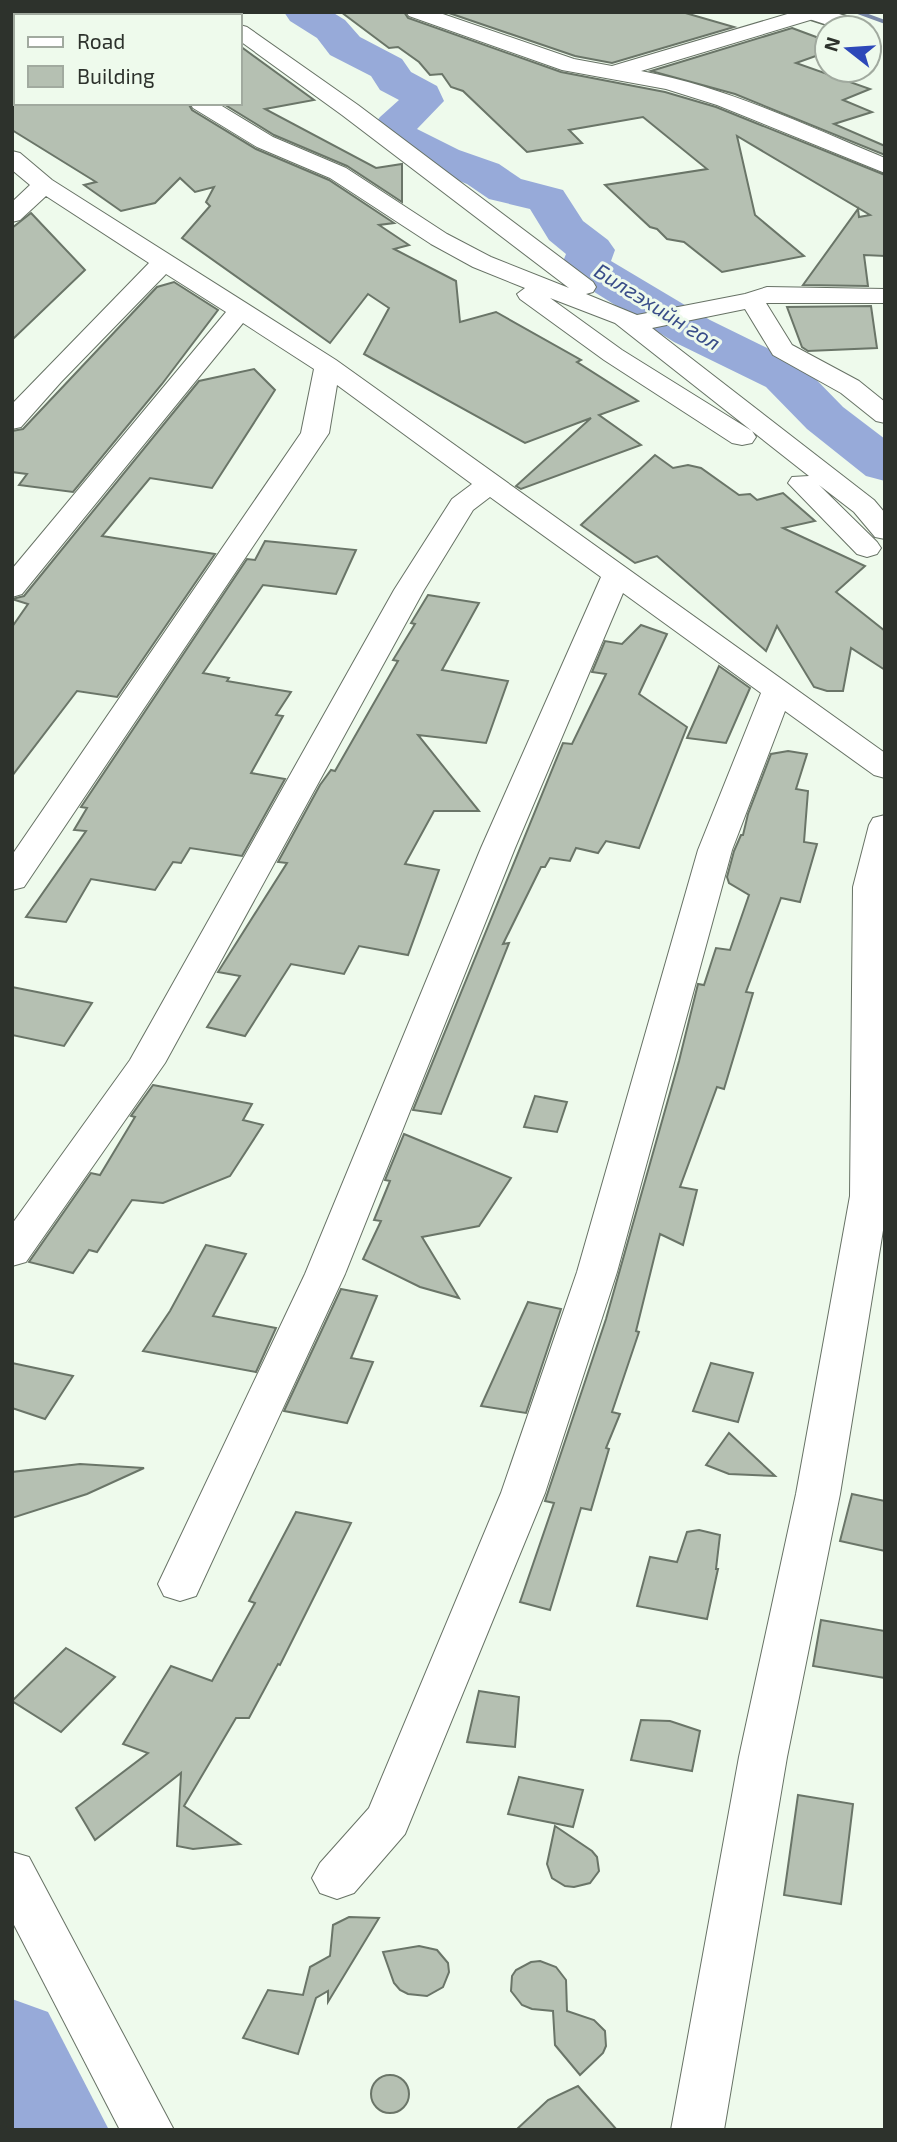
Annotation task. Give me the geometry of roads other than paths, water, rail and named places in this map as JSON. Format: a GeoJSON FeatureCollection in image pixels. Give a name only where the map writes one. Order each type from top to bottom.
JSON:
{"type":"FeatureCollection","features":[{"type":"Feature","properties":{"kind":"street"},"geometry":{"type":"LineString","coordinates":[[416,12],[570,65],[670,83],[724,100],[885,166]]}},
{"type":"Feature","properties":{"kind":"street"},"geometry":{"type":"LineString","coordinates":[[611,73],[812,13]]}},
{"type":"Feature","properties":{"kind":"street"},"geometry":{"type":"LineString","coordinates":[[242,32],[634,321],[864,506],[876,539]]}},
{"type":"Feature","properties":{"kind":"street"},"geometry":{"type":"LineString","coordinates":[[204,105],[265,142],[338,173],[439,239],[482,262],[559,314],[613,355],[782,463],[876,539]]}},
{"type":"Feature","properties":{"kind":"street"},"geometry":{"type":"LineString","coordinates":[[12,158],[44,185],[327,366],[885,768]]}},
{"type":"Feature","properties":{"kind":"street"},"geometry":{"type":"LineString","coordinates":[[12,215],[44,185]]}},
{"type":"Feature","properties":{"kind":"street"},"geometry":{"type":"LineString","coordinates":[[12,421],[52,376],[164,262]]}},
{"type":"Feature","properties":{"kind":"street"},"geometry":{"type":"LineString","coordinates":[[482,262],[634,321],[708,310],[767,294],[885,296]]}},
{"type":"Feature","properties":{"kind":"street"},"geometry":{"type":"LineString","coordinates":[[752,300],[782,349],[850,387],[885,415]]}},
{"type":"Feature","properties":{"kind":"street"},"geometry":{"type":"LineString","coordinates":[[12,587],[240,311]]}},
{"type":"Feature","properties":{"kind":"street"},"geometry":{"type":"LineString","coordinates":[[12,880],[315,433],[327,366]]}},
{"type":"Feature","properties":{"kind":"street"},"geometry":{"type":"LineString","coordinates":[[12,1253],[147,1063],[409,590],[462,505],[489,484]]}},
{"type":"Feature","properties":{"kind":"street"},"geometry":{"type":"LineString","coordinates":[[180,1584],[325,1274],[498,848],[616,575]]}},
{"type":"Feature","properties":{"kind":"street"},"geometry":{"type":"LineString","coordinates":[[337,1878],[388,1820],[523,1493],[597,1272],[715,850],[777,691]]}},
{"type":"Feature","properties":{"kind":"street"},"geometry":{"type":"LineString","coordinates":[[697,2130],[763,1756],[818,1494],[869,1196],[870,887],[885,825]]}},
{"type":"Feature","properties":{"kind":"street"},"geometry":{"type":"LineString","coordinates":[[12,1872],[148,2130]]}},
{"type":"Feature","properties":{"kind":"waterway","name":"Билгэхийн гол"},"geometry":{"type":"LineString","coordinates":[[304,12],[331,29],[345,46],[387,68],[395,81],[422,95],[423,101],[395,126],[394,135],[443,159],[483,174],[505,189],[547,200],[565,230],[591,250],[586,264],[589,268],[692,331],[784,376],[825,418],[885,465]]}},
{"type":"Feature","properties":{"kind":"waterway"},"geometry":{"type":"LineString","coordinates":[[855,12],[885,22]]}},
{"type":"Feature","properties":{"kind":"waterway"},"geometry":{"type":"LineString","coordinates":[[12,2043],[57,2130]]}}]}
